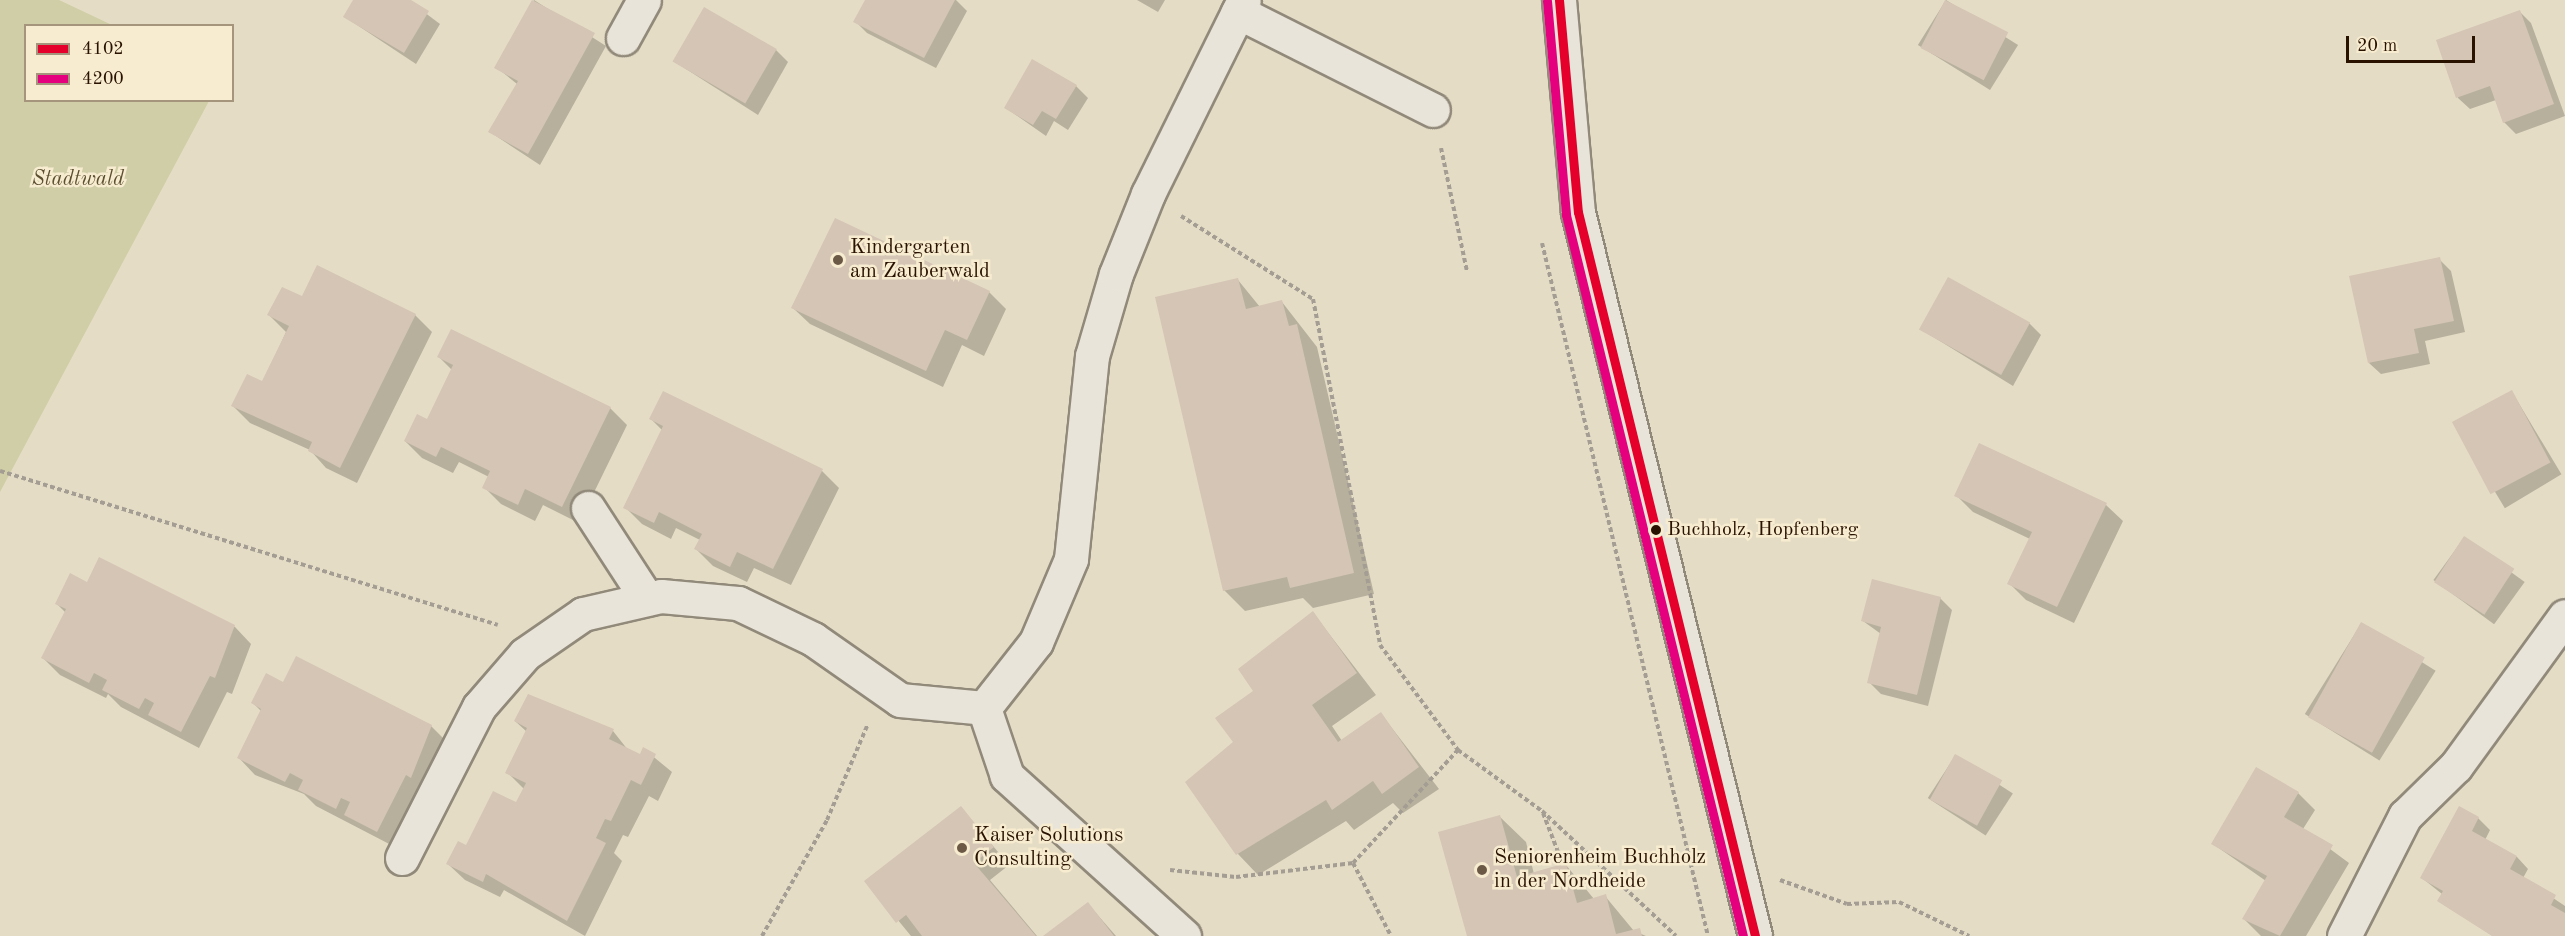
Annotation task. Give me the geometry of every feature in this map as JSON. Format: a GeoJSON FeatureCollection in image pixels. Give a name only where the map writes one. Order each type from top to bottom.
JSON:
{"type":"FeatureCollection","features":[{"type":"Feature","properties":{"kind":"street"},"geometry":{"type":"LineString","coordinates":[[623,38],[644,0]]}},
{"type":"Feature","properties":{"kind":"street"},"geometry":{"type":"LineString","coordinates":[[1559,0],[1578,212],[1755,936]]}},
{"type":"Feature","properties":{"kind":"street"},"geometry":{"type":"LineString","coordinates":[[984,708],[1036,642],[1071,559],[1092,356],[1116,274],[1148,194],[1241,6],[1433,110]]}},
{"type":"Feature","properties":{"kind":"street"},"geometry":{"type":"LineString","coordinates":[[588,508],[647,599]]}},
{"type":"Feature","properties":{"kind":"street"},"geometry":{"type":"LineString","coordinates":[[402,858],[479,707],[525,654],[583,614],[647,599],[738,603],[813,639],[884,691],[900,700],[984,708]]}},
{"type":"Feature","properties":{"kind":"street"},"geometry":{"type":"LineString","coordinates":[[2343,936],[2405,816],[2456,766],[2565,616]]}},
{"type":"Feature","properties":{"kind":"street"},"geometry":{"type":"LineString","coordinates":[[984,708],[1007,776],[1099,862],[1184,936]]}},
{"type":"Feature","properties":{"kind":"path"},"geometry":{"type":"LineString","coordinates":[[1433,110],[1467,271]]}},
{"type":"Feature","properties":{"kind":"path"},"geometry":{"type":"LineString","coordinates":[[1148,194],[1313,299],[1380,645],[1458,750],[1542,811],[1676,936]]}},
{"type":"Feature","properties":{"kind":"path"},"geometry":{"type":"LineString","coordinates":[[0,471],[282,563],[474,614],[501,627],[525,654]]}},
{"type":"Feature","properties":{"kind":"path"},"geometry":{"type":"LineString","coordinates":[[762,936],[827,820],[884,691]]}},
{"type":"Feature","properties":{"kind":"path"},"geometry":{"type":"LineString","coordinates":[[1099,862],[1236,877],[1353,863],[1458,750]]}},
{"type":"Feature","properties":{"kind":"path"},"geometry":{"type":"LineString","coordinates":[[1542,811],[1560,857]]}},
{"type":"Feature","properties":{"kind":"path"},"geometry":{"type":"LineString","coordinates":[[1353,863],[1391,936]]}},
{"type":"Feature","properties":{"kind":"path"},"geometry":{"type":"LineString","coordinates":[[1776,878],[1846,904],[1899,903],[1969,936]]}},
{"type":"Feature","properties":{"kind":"green space","name":"Stadtwald"},"geometry":{"type":"Polygon","coordinates":[[[0,0],[59,0],[110,24],[24,24],[24,102],[208,102],[0,492],[0,0]]]}},
{"type":"Feature","properties":{"kind":"building"},"geometry":{"type":"Polygon","coordinates":[[[353,0],[411,0],[429,11],[404,53],[343,17],[353,0]]]}},
{"type":"Feature","properties":{"kind":"building"},"geometry":{"type":"Polygon","coordinates":[[[532,0],[595,33],[528,154],[488,132],[518,81],[494,68],[532,0]]]}},
{"type":"Feature","properties":{"kind":"building"},"geometry":{"type":"Polygon","coordinates":[[[865,0],[955,0],[924,58],[853,22],[865,0]]]}},
{"type":"Feature","properties":{"kind":"building"},"geometry":{"type":"Polygon","coordinates":[[[1945,0],[2008,32],[1984,80],[1920,48],[1945,0]]]}},
{"type":"Feature","properties":{"kind":"building"},"geometry":{"type":"Polygon","coordinates":[[[704,7],[777,49],[745,104],[672,62],[704,7]]]}},
{"type":"Feature","properties":{"kind":"building"},"geometry":{"type":"Polygon","coordinates":[[[2520,10],[2554,104],[2503,123],[2490,86],[2456,98],[2436,40],[2520,10]]]}},
{"type":"Feature","properties":{"kind":"building"},"geometry":{"type":"Polygon","coordinates":[[[1032,59],[1077,85],[1056,119],[1042,111],[1033,125],[1004,108],[1032,59]]]}},
{"type":"Feature","properties":{"kind":"building"},"geometry":{"type":"Polygon","coordinates":[[[835,218],[990,291],[967,340],[945,330],[926,371],[791,308],[835,218]]]}},
{"type":"Feature","properties":{"kind":"building"},"geometry":{"type":"Polygon","coordinates":[[[2440,257],[2454,321],[2414,329],[2419,353],[2368,363],[2349,276],[2440,257]]]}},
{"type":"Feature","properties":{"kind":"building"},"geometry":{"type":"Polygon","coordinates":[[[317,265],[416,314],[340,468],[308,451],[312,442],[231,406],[247,374],[262,381],[289,326],[267,315],[282,287],[302,296],[317,265]]]}},
{"type":"Feature","properties":{"kind":"building"},"geometry":{"type":"Polygon","coordinates":[[[1948,277],[2030,323],[2001,375],[1919,329],[1948,277]]]}},
{"type":"Feature","properties":{"kind":"building"},"geometry":{"type":"Polygon","coordinates":[[[1238,278],[1246,309],[1282,300],[1289,326],[1297,324],[1354,573],[1290,588],[1287,577],[1223,591],[1155,297],[1238,278]]]}},
{"type":"Feature","properties":{"kind":"building"},"geometry":{"type":"Polygon","coordinates":[[[451,329],[611,407],[562,507],[525,489],[518,505],[482,488],[490,471],[441,447],[436,457],[404,441],[417,414],[427,419],[453,365],[437,357],[451,329]]]}},
{"type":"Feature","properties":{"kind":"building"},"geometry":{"type":"Polygon","coordinates":[[[2512,390],[2550,462],[2490,494],[2452,422],[2512,390]]]}},
{"type":"Feature","properties":{"kind":"building"},"geometry":{"type":"Polygon","coordinates":[[[663,391],[823,469],[773,569],[737,552],[730,567],[694,549],[702,534],[659,512],[654,523],[623,508],[663,426],[649,419],[663,391]]]}},
{"type":"Feature","properties":{"kind":"building"},"geometry":{"type":"Polygon","coordinates":[[[1979,443],[2107,503],[2057,607],[2007,584],[2032,532],[1954,496],[1979,443]]]}},
{"type":"Feature","properties":{"kind":"building"},"geometry":{"type":"Polygon","coordinates":[[[2464,536],[2514,569],[2484,615],[2434,582],[2464,536]]]}},
{"type":"Feature","properties":{"kind":"building"},"geometry":{"type":"Polygon","coordinates":[[[99,557],[235,625],[215,678],[210,676],[181,732],[148,715],[154,703],[145,698],[139,709],[102,690],[107,680],[94,673],[89,683],[41,658],[66,609],[55,604],[70,573],[87,582],[99,557]]]}},
{"type":"Feature","properties":{"kind":"building"},"geometry":{"type":"Polygon","coordinates":[[[1872,579],[1941,597],[1917,695],[1867,683],[1881,627],[1861,621],[1872,579]]]}},
{"type":"Feature","properties":{"kind":"building"},"geometry":{"type":"Polygon","coordinates":[[[1313,611],[1357,673],[1312,705],[1338,742],[1381,712],[1419,767],[1382,794],[1373,781],[1332,810],[1326,800],[1236,855],[1185,782],[1233,742],[1215,718],[1253,691],[1238,669],[1313,611]]]}},
{"type":"Feature","properties":{"kind":"building"},"geometry":{"type":"Polygon","coordinates":[[[2361,622],[2425,657],[2372,753],[2308,717],[2361,622]]]}},
{"type":"Feature","properties":{"kind":"building"},"geometry":{"type":"Polygon","coordinates":[[[296,656],[432,725],[411,778],[406,775],[377,832],[344,815],[350,802],[341,798],[336,809],[298,790],[303,780],[290,773],[285,782],[237,758],[261,709],[251,703],[266,673],[283,682],[296,656]]]}},
{"type":"Feature","properties":{"kind":"building"},"geometry":{"type":"Polygon","coordinates":[[[528,694],[614,729],[609,739],[640,754],[643,747],[656,754],[641,785],[631,780],[611,821],[605,819],[596,838],[606,843],[567,921],[486,874],[483,882],[446,864],[458,841],[466,845],[493,791],[516,802],[526,783],[505,773],[527,728],[514,721],[528,694]]]}},
{"type":"Feature","properties":{"kind":"building"},"geometry":{"type":"Polygon","coordinates":[[[1955,754],[2002,780],[1977,826],[1930,799],[1955,754]]]}},
{"type":"Feature","properties":{"kind":"building"},"geometry":{"type":"Polygon","coordinates":[[[2256,767],[2299,792],[2284,817],[2333,845],[2280,936],[2242,919],[2267,876],[2211,844],[2256,767]]]}},
{"type":"Feature","properties":{"kind":"building"},"geometry":{"type":"Polygon","coordinates":[[[961,806],[994,847],[974,863],[1036,936],[922,936],[906,915],[896,923],[864,881],[961,806]]]}},
{"type":"Feature","properties":{"kind":"building"},"geometry":{"type":"Polygon","coordinates":[[[2459,806],[2479,817],[2472,831],[2517,856],[2510,869],[2556,895],[2551,905],[2565,913],[2565,936],[2492,936],[2437,901],[2443,891],[2420,878],[2459,806]]]}},
{"type":"Feature","properties":{"kind":"building","name":"Seniorenheim Buchholz in der Nordheide"},"geometry":{"type":"Polygon","coordinates":[[[1500,815],[1517,877],[1566,863],[1577,903],[1606,894],[1616,934],[1640,928],[1642,936],[1467,936],[1438,832],[1500,815]]]}},
{"type":"Feature","properties":{"kind":"building"},"geometry":{"type":"Polygon","coordinates":[[[1088,902],[1114,936],[1043,936],[1088,902]]]}},
{"type":"Feature","properties":{"kind":"transit line","name":"4102"},"geometry":{"type":"LineString","coordinates":[[1559,0],[1578,212],[1755,936]]}},
{"type":"Feature","properties":{"kind":"transit line","name":"4200"},"geometry":{"type":"LineString","coordinates":[[1547,1],[1566,215],[1743,936]]}},
{"type":"Feature","properties":{"kind":"place","name":"Kindergarten am Zauberwald"},"geometry":{"type":"Point","coordinates":[838,260]}},
{"type":"Feature","properties":{"kind":"place","name":"Buchholz, Hopfenberg"},"geometry":{"type":"Point","coordinates":[1656,530]}},
{"type":"Feature","properties":{"kind":"place","name":"Kaiser Solutions Consulting"},"geometry":{"type":"Point","coordinates":[962,848]}},
{"type":"Feature","properties":{"kind":"place","name":"Seniorenheim Buchholz in der Nordheide"},"geometry":{"type":"Point","coordinates":[1482,870]}}]}
